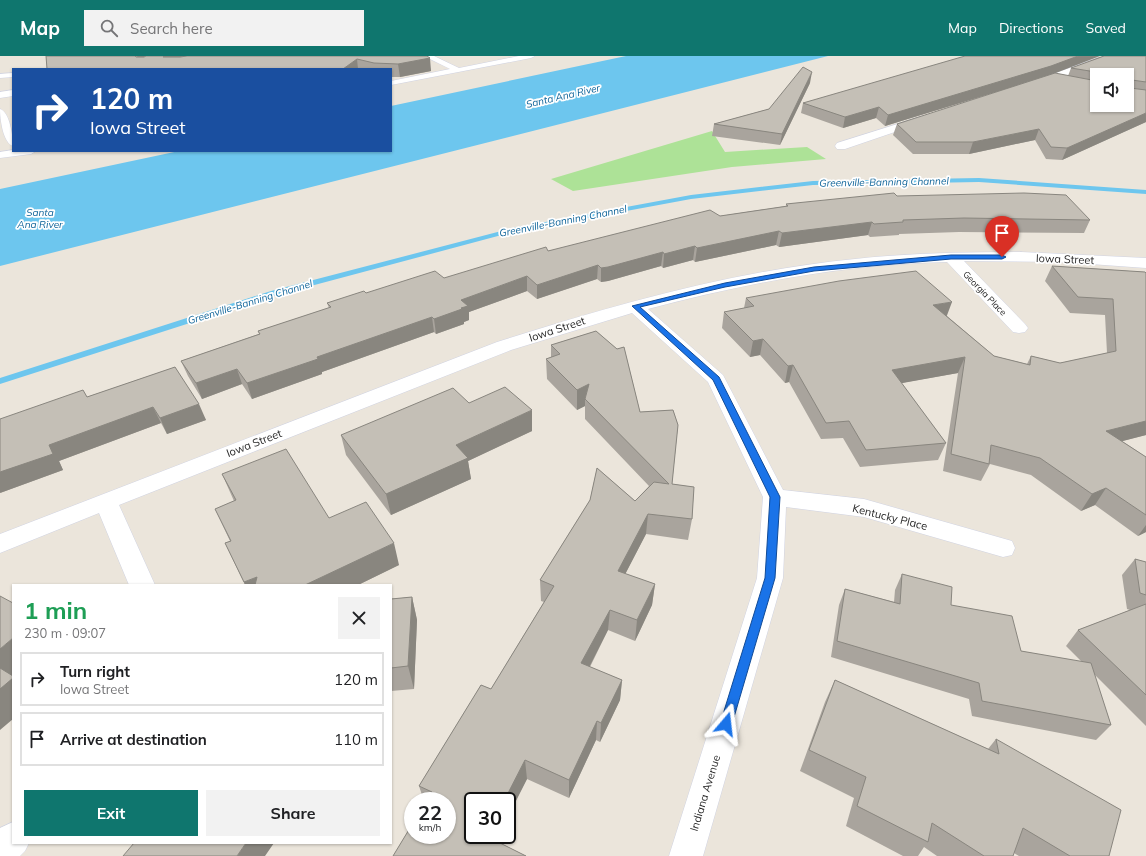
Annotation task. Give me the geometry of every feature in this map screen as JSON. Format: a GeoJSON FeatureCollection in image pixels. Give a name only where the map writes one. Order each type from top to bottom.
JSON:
{"type":"FeatureCollection","features":[{"type":"Feature","properties":{"kind":"street"},"geometry":{"type":"LineString","coordinates":[[1021,88],[1051,79],[1102,60]]}},
{"type":"Feature","properties":{"kind":"street"},"geometry":{"type":"LineString","coordinates":[[1051,79],[1066,82]]}},
{"type":"Feature","properties":{"kind":"street"},"geometry":{"type":"LineString","coordinates":[[841,146],[931,117]]}},
{"type":"Feature","properties":{"kind":"street","name":"Iowa Street"},"geometry":{"type":"LineString","coordinates":[[0,544],[106,501],[504,346],[569,324],[635,306],[725,285],[814,269],[951,257],[1049,257],[1146,263]]}},
{"type":"Feature","properties":{"kind":"street","name":"Georgia Place"},"geometry":{"type":"LineString","coordinates":[[951,257],[1019,328]]}},
{"type":"Feature","properties":{"kind":"street","name":"Indiana Avenue"},"geometry":{"type":"LineString","coordinates":[[635,306],[716,378],[775,497],[770,578],[686,856]]}},
{"type":"Feature","properties":{"kind":"street","name":"Kentucky Place"},"geometry":{"type":"LineString","coordinates":[[775,497],[864,508],[1003,548]]}},
{"type":"Feature","properties":{"kind":"street"},"geometry":{"type":"LineString","coordinates":[[106,501],[142,584]]}},
{"type":"Feature","properties":{"kind":"street"},"geometry":{"type":"LineString","coordinates":[[0,852],[12,840]]}},
{"type":"Feature","properties":{"kind":"lane"},"geometry":{"type":"LineString","coordinates":[[428,56],[458,70]]}},
{"type":"Feature","properties":{"kind":"lane"},"geometry":{"type":"LineString","coordinates":[[392,83],[531,56]]}},
{"type":"Feature","properties":{"kind":"lane"},"geometry":{"type":"LineString","coordinates":[[0,76],[12,75]]}},
{"type":"Feature","properties":{"kind":"lane"},"geometry":{"type":"LineString","coordinates":[[0,95],[12,93]]}},
{"type":"Feature","properties":{"kind":"lane"},"geometry":{"type":"LineString","coordinates":[[0,112],[12,141]]}},
{"type":"Feature","properties":{"kind":"lane"},"geometry":{"type":"LineString","coordinates":[[0,138],[12,146]]}},
{"type":"Feature","properties":{"kind":"lane"},"geometry":{"type":"LineString","coordinates":[[0,155],[12,149]]}},
{"type":"Feature","properties":{"kind":"green space"},"geometry":{"type":"Polygon","coordinates":[[[712,131],[725,152],[807,147],[826,159],[732,167],[573,191],[551,179],[712,131]]]}},
{"type":"Feature","properties":{"kind":"water","name":"Santa Ana River"},"geometry":{"type":"Polygon","coordinates":[[[626,56],[828,56],[0,266],[0,189],[174,152],[392,152],[392,106],[626,56]]]}},
{"type":"Feature","properties":{"kind":"building"},"geometry":{"type":"Polygon","coordinates":[[[46,56],[427,56],[430,58],[398,64],[374,63],[357,59],[344,68],[47,68],[46,56]]]}},
{"type":"Feature","properties":{"kind":"building"},"geometry":{"type":"Polygon","coordinates":[[[965,56],[1078,56],[1051,66],[888,115],[879,107],[845,117],[803,103],[965,56]]]}},
{"type":"Feature","properties":{"kind":"building"},"geometry":{"type":"Polygon","coordinates":[[[1104,56],[1146,56],[1146,82],[1134,80],[1134,68],[1090,68],[1090,71],[1071,68],[1104,56]]]}},
{"type":"Feature","properties":{"kind":"building"},"geometry":{"type":"Polygon","coordinates":[[[803,67],[812,72],[782,134],[714,124],[769,109],[803,67]]]}},
{"type":"Feature","properties":{"kind":"building"},"geometry":{"type":"Polygon","coordinates":[[[1055,73],[1090,80],[1090,112],[1134,112],[1134,88],[1146,90],[1146,113],[1067,148],[1051,147],[1039,129],[973,142],[916,142],[897,124],[1055,73]]]}},
{"type":"Feature","properties":{"kind":"building"},"geometry":{"type":"Polygon","coordinates":[[[894,193],[897,196],[1024,193],[1066,195],[1090,220],[964,218],[903,220],[903,222],[874,224],[872,222],[782,233],[779,231],[697,248],[695,246],[664,254],[663,252],[608,267],[601,268],[598,265],[537,285],[527,276],[461,300],[468,306],[461,308],[462,309],[434,319],[432,317],[317,357],[318,359],[247,383],[237,369],[196,383],[181,361],[260,334],[258,331],[331,307],[327,303],[364,291],[366,293],[435,271],[444,278],[546,247],[548,251],[710,210],[720,216],[788,206],[786,204],[894,193]]]}},
{"type":"Feature","properties":{"kind":"building"},"geometry":{"type":"Polygon","coordinates":[[[1052,266],[1146,273],[1146,421],[1106,431],[1146,457],[1146,515],[1106,488],[1092,494],[1040,458],[991,445],[989,464],[951,454],[965,357],[892,370],[946,443],[866,450],[849,421],[826,423],[793,365],[788,366],[763,339],[753,341],[724,312],[754,306],[746,298],[839,281],[916,271],[952,302],[933,305],[994,356],[1030,365],[1031,356],[1060,363],[1116,351],[1113,299],[1078,297],[1052,266]]]}},
{"type":"Feature","properties":{"kind":"building"},"geometry":{"type":"Polygon","coordinates":[[[596,331],[617,349],[624,347],[640,412],[673,410],[678,425],[672,484],[694,487],[692,519],[648,514],[618,571],[655,584],[637,620],[610,610],[581,663],[622,680],[601,723],[597,721],[569,780],[525,760],[509,792],[464,792],[464,844],[502,844],[526,856],[393,856],[404,838],[404,844],[456,844],[456,792],[432,792],[419,786],[481,685],[491,689],[554,586],[540,580],[590,500],[597,468],[635,501],[654,482],[669,484],[585,399],[589,384],[577,390],[546,359],[560,354],[551,345],[596,331]]]}},
{"type":"Feature","properties":{"kind":"building"},"geometry":{"type":"Polygon","coordinates":[[[175,367],[199,404],[160,418],[153,407],[49,445],[53,454],[0,472],[0,419],[83,390],[87,397],[175,367]]]}},
{"type":"Feature","properties":{"kind":"building"},"geometry":{"type":"Polygon","coordinates":[[[505,387],[532,410],[456,445],[468,458],[386,494],[341,435],[453,388],[469,403],[505,387]]]}},
{"type":"Feature","properties":{"kind":"building"},"geometry":{"type":"Polygon","coordinates":[[[286,449],[329,518],[366,502],[394,543],[307,584],[255,584],[257,577],[244,582],[225,543],[231,541],[215,509],[236,500],[222,474],[286,449]]]}},
{"type":"Feature","properties":{"kind":"building"},"geometry":{"type":"Polygon","coordinates":[[[1135,559],[1146,562],[1146,595],[1140,593],[1135,559]]]}},
{"type":"Feature","properties":{"kind":"building"},"geometry":{"type":"Polygon","coordinates":[[[902,574],[952,587],[951,605],[1012,616],[1021,651],[1091,663],[1111,725],[982,701],[979,683],[837,641],[845,589],[900,604],[902,574]]]}},
{"type":"Feature","properties":{"kind":"building"},"geometry":{"type":"Polygon","coordinates":[[[0,596],[12,602],[12,639],[0,649],[0,596]]]}},
{"type":"Feature","properties":{"kind":"building"},"geometry":{"type":"Polygon","coordinates":[[[412,597],[408,666],[392,668],[392,599],[412,597]]]}},
{"type":"Feature","properties":{"kind":"building"},"geometry":{"type":"Polygon","coordinates":[[[1146,604],[1146,695],[1078,630],[1146,604]]]}},
{"type":"Feature","properties":{"kind":"building"},"geometry":{"type":"Polygon","coordinates":[[[0,668],[12,675],[12,679],[0,689],[0,668]]]}},
{"type":"Feature","properties":{"kind":"building"},"geometry":{"type":"Polygon","coordinates":[[[835,680],[999,754],[996,739],[1121,810],[1109,856],[1070,856],[1023,828],[1013,856],[984,856],[932,823],[928,842],[857,806],[866,777],[809,750],[835,680]]]}},
{"type":"Feature","properties":{"kind":"building"},"geometry":{"type":"Polygon","coordinates":[[[133,844],[245,844],[237,856],[123,856],[133,844]]]}},
{"type":"Feature","properties":{"kind":"waterway","name":"Greenville-Banning Channel"},"geometry":{"type":"LineString","coordinates":[[0,381],[274,293],[513,230],[691,197],[813,183],[979,180],[1146,192]]}},
{"type":"Feature","properties":{"kind":"route"},"geometry":{"type":"LineString","coordinates":[[726,724],[770,578],[775,497],[716,378],[635,306],[725,285],[814,269],[951,257],[1002,257]]}}]}
